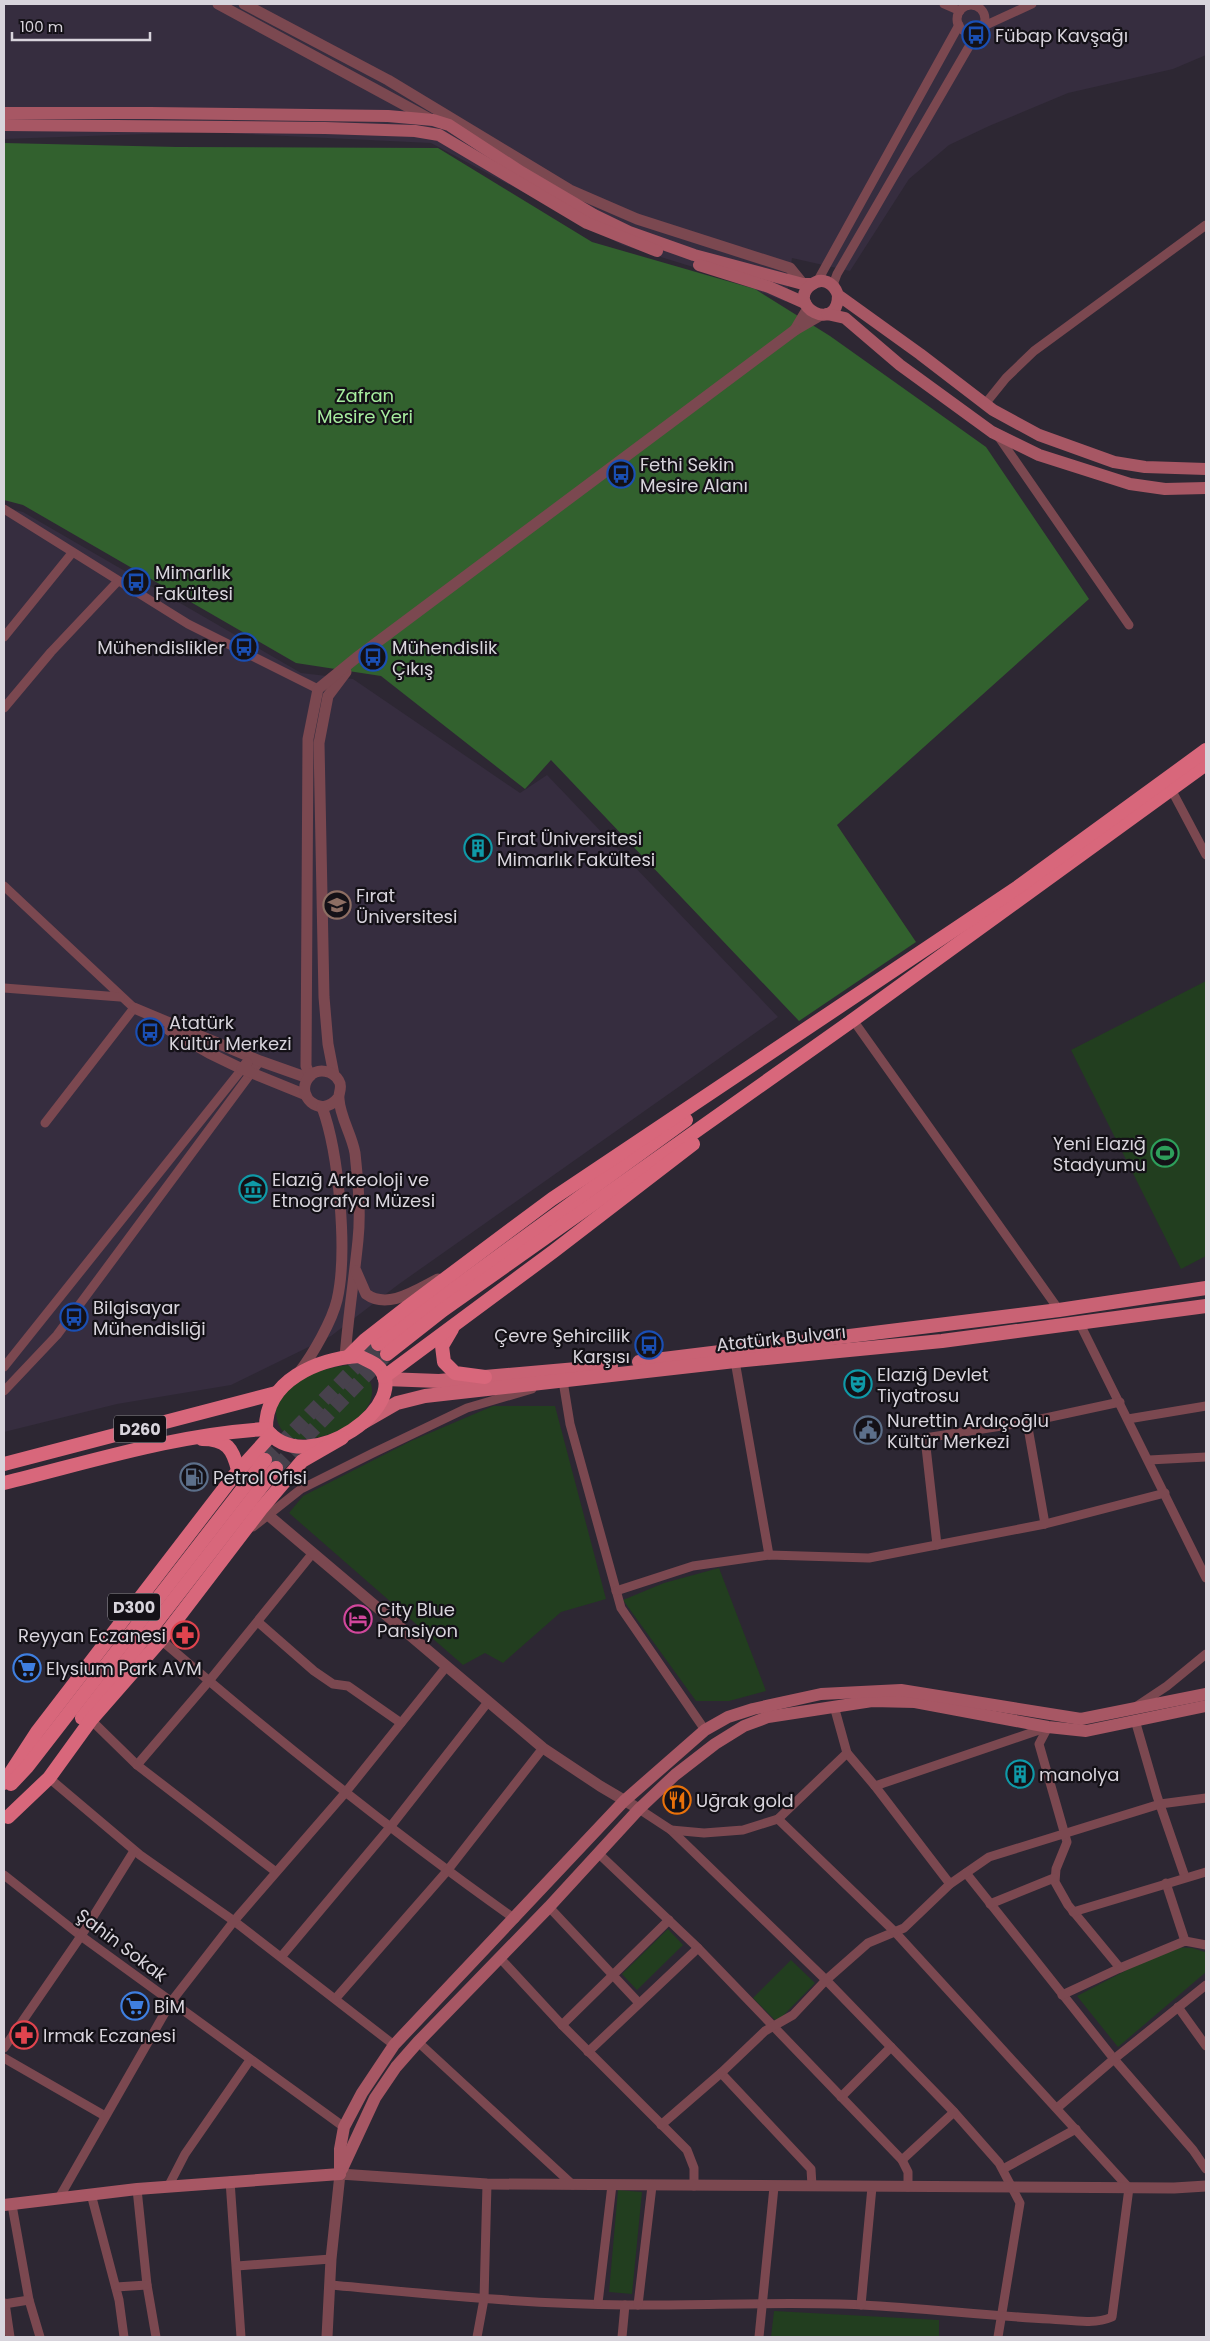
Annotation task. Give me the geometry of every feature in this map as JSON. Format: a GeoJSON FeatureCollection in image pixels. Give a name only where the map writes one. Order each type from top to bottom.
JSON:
{"type":"FeatureCollection","features":[{"type":"Feature","properties":{"kind":"highway"},"geometry":{"type":"LineString","coordinates":[[347,1357],[372,1334],[552,1199],[1018,887],[1206,750]]}},
{"type":"Feature","properties":{"kind":"highway"},"geometry":{"type":"LineString","coordinates":[[838,1008],[562,1212],[382,1349],[443,1310],[853,1020],[1206,764]]}},
{"type":"Feature","properties":{"kind":"highway"},"geometry":{"type":"LineString","coordinates":[[384,1378],[595,1220],[853,1020]]}},
{"type":"Feature","properties":{"kind":"highway"},"geometry":{"type":"LineString","coordinates":[[454,1326],[442,1346],[444,1362],[455,1373],[485,1377]]}},
{"type":"Feature","properties":{"kind":"highway"},"geometry":{"type":"LineString","coordinates":[[359,1356],[376,1366],[384,1378],[385,1390],[380,1404],[364,1422],[342,1438],[317,1445],[296,1447],[281,1442],[268,1432],[269,1408],[276,1393],[300,1372],[325,1361],[347,1357],[359,1356]]}},
{"type":"Feature","properties":{"kind":"highway","name":"D260"},"geometry":{"type":"LineString","coordinates":[[4,1464],[276,1393]]}},
{"type":"Feature","properties":{"kind":"highway","name":"D260"},"geometry":{"type":"LineString","coordinates":[[4,1484],[179,1440],[231,1431],[268,1432]]}},
{"type":"Feature","properties":{"kind":"highway","name":"D300"},"geometry":{"type":"LineString","coordinates":[[4,1783],[37,1732],[268,1432]]}},
{"type":"Feature","properties":{"kind":"highway","name":"D300"},"geometry":{"type":"LineString","coordinates":[[6,1820],[49,1778],[91,1720],[161,1640],[234,1544],[264,1512],[302,1461],[342,1438]]}},
{"type":"Feature","properties":{"kind":"highway","name":"D260"},"geometry":{"type":"LineString","coordinates":[[179,1440],[210,1439],[224,1443],[234,1453],[238,1470]]}},
{"type":"Feature","properties":{"kind":"highway"},"geometry":{"type":"LineString","coordinates":[[4,1792],[39,1752],[271,1464],[6,1820]]}},
{"type":"Feature","properties":{"kind":"main road"},"geometry":{"type":"LineString","coordinates":[[4,113],[150,112],[388,116],[433,120],[449,125],[521,172],[594,215],[629,232],[694,255],[811,283],[828,282],[985,404],[1016,424],[1039,435],[1114,462],[1145,467],[1206,470]]}},
{"type":"Feature","properties":{"kind":"main road"},"geometry":{"type":"LineString","coordinates":[[4,126],[325,128],[415,131],[439,135],[587,223],[636,244],[769,287],[807,305],[816,314],[845,318],[944,399],[997,435],[1039,455],[1130,484],[1165,489],[1206,488]]}},
{"type":"Feature","properties":{"kind":"main road"},"geometry":{"type":"LineString","coordinates":[[807,305],[806,292],[811,283]]}},
{"type":"Feature","properties":{"kind":"main road"},"geometry":{"type":"LineString","coordinates":[[824,314],[836,307],[836,290]]}},
{"type":"Feature","properties":{"kind":"main road","name":"Atatürk Bulvarı"},"geometry":{"type":"LineString","coordinates":[[384,1378],[438,1381],[612,1366],[1059,1310],[1206,1288]]}},
{"type":"Feature","properties":{"kind":"main road","name":"Atatürk Bulvarı"},"geometry":{"type":"LineString","coordinates":[[364,1422],[398,1403],[425,1396],[735,1361],[942,1341],[1206,1306]]}},
{"type":"Feature","properties":{"kind":"main road"},"geometry":{"type":"LineString","coordinates":[[340,2174],[340,2149],[344,2127],[362,2093],[394,2045],[624,1801],[705,1730],[728,1717],[753,1709],[820,1694],[901,1690],[1081,1719],[1206,1706]]}},
{"type":"Feature","properties":{"kind":"main road"},"geometry":{"type":"LineString","coordinates":[[340,2174],[375,2098],[396,2067],[418,2042],[549,1907],[639,1809],[675,1775],[715,1744],[744,1726],[768,1718],[872,1701],[915,1702],[1048,1727],[1097,1730],[1135,1714],[1206,1694]]}},
{"type":"Feature","properties":{"kind":"main road"},"geometry":{"type":"LineString","coordinates":[[8,2205],[137,2189],[340,2174]]}},
{"type":"Feature","properties":{"kind":"street"},"geometry":{"type":"LineString","coordinates":[[218,4],[433,120]]}},
{"type":"Feature","properties":{"kind":"street"},"geometry":{"type":"LineString","coordinates":[[244,4],[388,80],[570,190],[637,219],[790,268],[811,283],[959,26]]}},
{"type":"Feature","properties":{"kind":"street"},"geometry":{"type":"LineString","coordinates":[[944,4],[960,12]]}},
{"type":"Feature","properties":{"kind":"street"},"geometry":{"type":"LineString","coordinates":[[836,290],[837,274],[981,28],[984,12],[973,5],[960,12],[957,18],[959,26],[970,33],[981,28],[1032,4]]}},
{"type":"Feature","properties":{"kind":"street"},"geometry":{"type":"LineString","coordinates":[[985,404],[1006,378],[1034,351],[1206,225]]}},
{"type":"Feature","properties":{"kind":"street"},"geometry":{"type":"LineString","coordinates":[[795,330],[807,305]]}},
{"type":"Feature","properties":{"kind":"street"},"geometry":{"type":"LineString","coordinates":[[306,1095],[306,1084],[309,1077],[306,1057],[308,739],[318,689],[356,658],[795,330],[824,314]]}},
{"type":"Feature","properties":{"kind":"street"},"geometry":{"type":"LineString","coordinates":[[997,435],[1129,625]]}},
{"type":"Feature","properties":{"kind":"street"},"geometry":{"type":"LineString","coordinates":[[4,509],[188,624],[318,689]]}},
{"type":"Feature","properties":{"kind":"street"},"geometry":{"type":"LineString","coordinates":[[4,637],[72,553]]}},
{"type":"Feature","properties":{"kind":"street"},"geometry":{"type":"LineString","coordinates":[[4,708],[51,652],[118,581]]}},
{"type":"Feature","properties":{"kind":"street"},"geometry":{"type":"LineString","coordinates":[[347,1357],[358,1239],[358,1183],[354,1150],[338,1098],[341,1086],[334,1075],[328,1044],[324,998],[319,743],[328,696],[356,658]]}},
{"type":"Feature","properties":{"kind":"street"},"geometry":{"type":"LineString","coordinates":[[1171,789],[1206,855]]}},
{"type":"Feature","properties":{"kind":"street"},"geometry":{"type":"LineString","coordinates":[[4,886],[120,997],[134,1008],[209,1053],[306,1095],[313,1104],[322,1107],[330,1105],[338,1098]]}},
{"type":"Feature","properties":{"kind":"street"},"geometry":{"type":"LineString","coordinates":[[4,988],[120,997]]}},
{"type":"Feature","properties":{"kind":"street"},"geometry":{"type":"LineString","coordinates":[[134,1008],[255,1059],[309,1077],[323,1071],[334,1075]]}},
{"type":"Feature","properties":{"kind":"street"},"geometry":{"type":"LineString","coordinates":[[44,1123],[134,1008]]}},
{"type":"Feature","properties":{"kind":"street"},"geometry":{"type":"LineString","coordinates":[[853,1020],[1059,1310]]}},
{"type":"Feature","properties":{"kind":"street"},"geometry":{"type":"LineString","coordinates":[[4,1391],[57,1335],[255,1059]]}},
{"type":"Feature","properties":{"kind":"street"},"geometry":{"type":"LineString","coordinates":[[4,1366],[247,1071]]}},
{"type":"Feature","properties":{"kind":"street"},"geometry":{"type":"LineString","coordinates":[[300,1372],[313,1354],[337,1301],[342,1257],[336,1170],[329,1126],[322,1107]]}},
{"type":"Feature","properties":{"kind":"street"},"geometry":{"type":"LineString","coordinates":[[354,1267],[366,1294],[382,1302],[391,1300],[464,1266]]}},
{"type":"Feature","properties":{"kind":"street"},"geometry":{"type":"LineString","coordinates":[[1080,1324],[1165,1493],[1202,1560],[1206,1578]]}},
{"type":"Feature","properties":{"kind":"street"},"geometry":{"type":"LineString","coordinates":[[735,1361],[769,1554]]}},
{"type":"Feature","properties":{"kind":"street"},"geometry":{"type":"LineString","coordinates":[[705,1730],[621,1608],[570,1424],[563,1381],[467,1408],[302,1489],[264,1512],[542,1748],[671,1830],[826,1980],[954,2112],[1003,2169],[1020,2203],[998,2337]]}},
{"type":"Feature","properties":{"kind":"street"},"geometry":{"type":"LineString","coordinates":[[937,1545],[925,1438],[1027,1422],[1120,1402]]}},
{"type":"Feature","properties":{"kind":"street"},"geometry":{"type":"LineString","coordinates":[[1128,1419],[1206,1406]]}},
{"type":"Feature","properties":{"kind":"street"},"geometry":{"type":"LineString","coordinates":[[1027,1422],[1045,1524]]}},
{"type":"Feature","properties":{"kind":"street"},"geometry":{"type":"LineString","coordinates":[[1149,1460],[1206,1457]]}},
{"type":"Feature","properties":{"kind":"street"},"geometry":{"type":"LineString","coordinates":[[616,1591],[693,1566],[769,1554],[869,1558],[1045,1524],[1165,1493]]}},
{"type":"Feature","properties":{"kind":"street"},"geometry":{"type":"LineString","coordinates":[[137,1765],[258,1622],[312,1554]]}},
{"type":"Feature","properties":{"kind":"street"},"geometry":{"type":"LineString","coordinates":[[258,1622],[333,1684],[348,1686],[400,1723]]}},
{"type":"Feature","properties":{"kind":"street"},"geometry":{"type":"LineString","coordinates":[[161,1640],[346,1793],[447,1871],[514,1919]]}},
{"type":"Feature","properties":{"kind":"street"},"geometry":{"type":"LineString","coordinates":[[1185,1877],[1160,1804],[1135,1714],[1206,1654]]}},
{"type":"Feature","properties":{"kind":"street"},"geometry":{"type":"LineString","coordinates":[[59,2198],[171,2002],[234,1921],[346,1793],[446,1667]]}},
{"type":"Feature","properties":{"kind":"street"},"geometry":{"type":"LineString","coordinates":[[281,1957],[391,1826],[488,1702]]}},
{"type":"Feature","properties":{"kind":"street"},"geometry":{"type":"LineString","coordinates":[[834,1706],[847,1753],[875,1786],[950,1884]]}},
{"type":"Feature","properties":{"kind":"street"},"geometry":{"type":"LineString","coordinates":[[91,1720],[137,1765],[276,1872]]}},
{"type":"Feature","properties":{"kind":"street"},"geometry":{"type":"LineString","coordinates":[[875,1786],[1048,1727]]}},
{"type":"Feature","properties":{"kind":"street"},"geometry":{"type":"LineString","coordinates":[[1048,1727],[1039,1744],[1067,1842],[1054,1878],[1073,1912],[1120,1968]]}},
{"type":"Feature","properties":{"kind":"street"},"geometry":{"type":"LineString","coordinates":[[336,1998],[447,1871],[542,1748]]}},
{"type":"Feature","properties":{"kind":"street"},"geometry":{"type":"LineString","coordinates":[[671,1830],[704,1833],[743,1830],[778,1818],[847,1753]]}},
{"type":"Feature","properties":{"kind":"street"},"geometry":{"type":"LineString","coordinates":[[49,1778],[134,1851],[234,1921],[336,1998],[394,2045]]}},
{"type":"Feature","properties":{"kind":"street"},"geometry":{"type":"LineString","coordinates":[[661,2125],[772,2026],[793,2015],[826,1980],[868,1942],[904,1928],[950,1884],[990,1857],[1160,1804],[1206,1798]]}},
{"type":"Feature","properties":{"kind":"street"},"geometry":{"type":"LineString","coordinates":[[331,2285],[484,2299],[625,2305],[762,2302],[861,2305],[1001,2317],[1089,2321],[1105,2320],[1112,2317],[1129,2188],[895,1932],[778,1818]]}},
{"type":"Feature","properties":{"kind":"street"},"geometry":{"type":"LineString","coordinates":[[4,2048],[81,1936],[134,1851]]}},
{"type":"Feature","properties":{"kind":"street"},"geometry":{"type":"LineString","coordinates":[[598,1853],[698,1948],[902,2160],[908,2172],[908,2187]]}},
{"type":"Feature","properties":{"kind":"street"},"geometry":{"type":"LineString","coordinates":[[1073,1912],[1206,1872]]}},
{"type":"Feature","properties":{"kind":"street"},"geometry":{"type":"LineString","coordinates":[[966,1873],[1062,1995],[1206,2169]]}},
{"type":"Feature","properties":{"kind":"street","name":"Şahin Sokak"},"geometry":{"type":"LineString","coordinates":[[4,1875],[81,1936],[344,2127]]}},
{"type":"Feature","properties":{"kind":"street"},"geometry":{"type":"LineString","coordinates":[[990,1904],[1054,1878]]}},
{"type":"Feature","properties":{"kind":"street"},"geometry":{"type":"LineString","coordinates":[[1166,1883],[1186,1941]]}},
{"type":"Feature","properties":{"kind":"street"},"geometry":{"type":"LineString","coordinates":[[549,1907],[639,2003]]}},
{"type":"Feature","properties":{"kind":"street"},"geometry":{"type":"LineString","coordinates":[[562,2025],[669,1920]]}},
{"type":"Feature","properties":{"kind":"street"},"geometry":{"type":"LineString","coordinates":[[1062,1995],[1120,1968],[1186,1941],[1206,1945]]}},
{"type":"Feature","properties":{"kind":"street"},"geometry":{"type":"LineString","coordinates":[[588,2052],[698,1948]]}},
{"type":"Feature","properties":{"kind":"street"},"geometry":{"type":"LineString","coordinates":[[499,1957],[562,2025],[690,2156],[695,2174],[694,2186]]}},
{"type":"Feature","properties":{"kind":"street"},"geometry":{"type":"LineString","coordinates":[[1057,2108],[1114,2059],[1206,1985]]}},
{"type":"Feature","properties":{"kind":"street"},"geometry":{"type":"LineString","coordinates":[[1178,2007],[1206,2046]]}},
{"type":"Feature","properties":{"kind":"street"},"geometry":{"type":"LineString","coordinates":[[418,2042],[573,2185]]}},
{"type":"Feature","properties":{"kind":"street"},"geometry":{"type":"LineString","coordinates":[[842,2097],[892,2047]]}},
{"type":"Feature","properties":{"kind":"street"},"geometry":{"type":"LineString","coordinates":[[4,2058],[105,2116]]}},
{"type":"Feature","properties":{"kind":"street"},"geometry":{"type":"LineString","coordinates":[[168,2187],[185,2154],[250,2060]]}},
{"type":"Feature","properties":{"kind":"street"},"geometry":{"type":"LineString","coordinates":[[720,2073],[811,2169],[812,2186]]}},
{"type":"Feature","properties":{"kind":"street"},"geometry":{"type":"LineString","coordinates":[[902,2160],[954,2112]]}},
{"type":"Feature","properties":{"kind":"street"},"geometry":{"type":"LineString","coordinates":[[1003,2169],[1076,2129]]}},
{"type":"Feature","properties":{"kind":"street"},"geometry":{"type":"LineString","coordinates":[[327,2337],[331,2259],[340,2174],[487,2184],[1129,2188],[1206,2186]]}},
{"type":"Feature","properties":{"kind":"street"},"geometry":{"type":"LineString","coordinates":[[230,2181],[241,2337]]}},
{"type":"Feature","properties":{"kind":"street"},"geometry":{"type":"LineString","coordinates":[[477,2337],[484,2299],[487,2184]]}},
{"type":"Feature","properties":{"kind":"street"},"geometry":{"type":"LineString","coordinates":[[598,2303],[612,2185]]}},
{"type":"Feature","properties":{"kind":"street"},"geometry":{"type":"LineString","coordinates":[[638,2305],[652,2186]]}},
{"type":"Feature","properties":{"kind":"street"},"geometry":{"type":"LineString","coordinates":[[759,2337],[774,2187]]}},
{"type":"Feature","properties":{"kind":"street"},"geometry":{"type":"LineString","coordinates":[[861,2305],[872,2187]]}},
{"type":"Feature","properties":{"kind":"street"},"geometry":{"type":"LineString","coordinates":[[137,2189],[147,2284],[156,2337]]}},
{"type":"Feature","properties":{"kind":"street"},"geometry":{"type":"LineString","coordinates":[[92,2194],[116,2287],[124,2337]]}},
{"type":"Feature","properties":{"kind":"street"},"geometry":{"type":"LineString","coordinates":[[8,2205],[29,2300],[40,2337]]}},
{"type":"Feature","properties":{"kind":"street"},"geometry":{"type":"LineString","coordinates":[[237,2266],[331,2259]]}},
{"type":"Feature","properties":{"kind":"street"},"geometry":{"type":"LineString","coordinates":[[116,2287],[147,2284]]}},
{"type":"Feature","properties":{"kind":"street"},"geometry":{"type":"LineString","coordinates":[[10,2337],[4,2303],[29,2300]]}},
{"type":"Feature","properties":{"kind":"street"},"geometry":{"type":"LineString","coordinates":[[622,2337],[625,2305]]}},
{"type":"Feature","properties":{"kind":"shaded area"},"geometry":{"type":"Polygon","coordinates":[[[4,4],[1206,4],[1206,55],[1173,69],[1068,93],[949,145],[909,179],[850,271],[792,258],[786,302],[719,275],[622,245],[431,143],[203,132],[4,139],[4,4]]]}},
{"type":"Feature","properties":{"kind":"shaded area","name":"Fırat Üniversitesi"},"geometry":{"type":"Polygon","coordinates":[[[4,507],[23,512],[301,673],[353,679],[520,793],[547,775],[778,1017],[399,1284],[331,1336],[231,1385],[117,1404],[4,1432],[4,507]]]}},
{"type":"Feature","properties":{"kind":"green space","name":"Zafran Mesire Yeri"},"geometry":{"type":"Polygon","coordinates":[[[4,143],[177,147],[438,148],[592,242],[755,289],[830,336],[986,447],[1089,599],[837,825],[916,942],[799,1021],[551,760],[525,789],[381,676],[296,663],[23,505],[4,500],[4,143]]]}},
{"type":"Feature","properties":{"kind":"green space","name":"Yeni Elazığ Stadyumu"},"geometry":{"type":"Polygon","coordinates":[[[1206,981],[1206,1256],[1181,1269],[1071,1050],[1206,981]]]}},
{"type":"Feature","properties":{"kind":"green space"},"geometry":{"type":"Polygon","coordinates":[[[350,1365],[361,1371],[368,1378],[371,1385],[372,1394],[365,1411],[349,1425],[324,1436],[295,1439],[285,1433],[280,1427],[276,1413],[278,1400],[286,1390],[297,1381],[310,1375],[350,1365]]]}},
{"type":"Feature","properties":{"kind":"green space"},"geometry":{"type":"Polygon","coordinates":[[[493,1406],[555,1406],[606,1599],[561,1612],[503,1663],[485,1653],[463,1665],[289,1513],[303,1496],[411,1441],[493,1406]]]}},
{"type":"Feature","properties":{"kind":"green space"},"geometry":{"type":"Polygon","coordinates":[[[719,1568],[766,1691],[729,1701],[696,1701],[623,1600],[664,1583],[719,1568]]]}},
{"type":"Feature","properties":{"kind":"green space"},"geometry":{"type":"Polygon","coordinates":[[[668,1929],[683,1945],[637,1990],[622,1974],[668,1929]]]}},
{"type":"Feature","properties":{"kind":"green space"},"geometry":{"type":"Polygon","coordinates":[[[1171,1947],[1192,1948],[1205,1952],[1206,1972],[1118,2047],[1077,1996],[1171,1947]]]}},
{"type":"Feature","properties":{"kind":"green space"},"geometry":{"type":"Polygon","coordinates":[[[791,1960],[815,1983],[777,2022],[753,1998],[791,1960]]]}},
{"type":"Feature","properties":{"kind":"green space"},"geometry":{"type":"Polygon","coordinates":[[[618,2190],[642,2192],[632,2294],[609,2292],[618,2190]]]}},
{"type":"Feature","properties":{"kind":"green space"},"geometry":{"type":"Polygon","coordinates":[[[774,2311],[939,2320],[939,2337],[771,2337],[774,2311]]]}},
{"type":"Feature","properties":{"kind":"tunnel"},"geometry":{"type":"LineString","coordinates":[[265,1460],[378,1344]]}},
{"type":"Feature","properties":{"kind":"tunnel"},"geometry":{"type":"LineString","coordinates":[[276,1468],[384,1357]]}},
{"type":"Feature","properties":{"kind":"place","name":"Fübap Kavşağı"},"geometry":{"type":"Point","coordinates":[976,35]}},
{"type":"Feature","properties":{"kind":"place","name":"Fethi Sekin Mesire Alanı"},"geometry":{"type":"Point","coordinates":[621,474]}},
{"type":"Feature","properties":{"kind":"place","name":"Mimarlık Fakültesi"},"geometry":{"type":"Point","coordinates":[136,582]}},
{"type":"Feature","properties":{"kind":"place","name":"Mühendislikler"},"geometry":{"type":"Point","coordinates":[244,647]}},
{"type":"Feature","properties":{"kind":"place","name":"Mühendislik Çıkış"},"geometry":{"type":"Point","coordinates":[373,657]}},
{"type":"Feature","properties":{"kind":"place","name":"Fırat Üniversitesi Mimarlık Fakültesi"},"geometry":{"type":"Point","coordinates":[478,848]}},
{"type":"Feature","properties":{"kind":"place","name":"Fırat Üniversitesi"},"geometry":{"type":"Point","coordinates":[337,905]}},
{"type":"Feature","properties":{"kind":"place","name":"Atatürk Kültür Merkezi"},"geometry":{"type":"Point","coordinates":[150,1032]}},
{"type":"Feature","properties":{"kind":"place","name":"Yeni Elazığ Stadyumu"},"geometry":{"type":"Point","coordinates":[1165,1153]}},
{"type":"Feature","properties":{"kind":"place","name":"Elazığ Arkeoloji ve Etnografya Müzesi"},"geometry":{"type":"Point","coordinates":[253,1189]}},
{"type":"Feature","properties":{"kind":"place","name":"Bilgisayar Mühendisliği"},"geometry":{"type":"Point","coordinates":[74,1317]}},
{"type":"Feature","properties":{"kind":"place","name":"Çevre Şehircilik Karşısı"},"geometry":{"type":"Point","coordinates":[649,1345]}},
{"type":"Feature","properties":{"kind":"place","name":"Elazığ Devlet Tiyatrosu"},"geometry":{"type":"Point","coordinates":[858,1384]}},
{"type":"Feature","properties":{"kind":"place","name":"Nurettin Ardıçoğlu Kültür Merkezi"},"geometry":{"type":"Point","coordinates":[868,1430]}},
{"type":"Feature","properties":{"kind":"place","name":"Petrol Ofisi"},"geometry":{"type":"Point","coordinates":[194,1477]}},
{"type":"Feature","properties":{"kind":"place","name":"City Blue Pansiyon"},"geometry":{"type":"Point","coordinates":[358,1619]}},
{"type":"Feature","properties":{"kind":"place","name":"Reyyan Eczanesi"},"geometry":{"type":"Point","coordinates":[185,1635]}},
{"type":"Feature","properties":{"kind":"place","name":"Elysium Park AVM"},"geometry":{"type":"Point","coordinates":[27,1668]}},
{"type":"Feature","properties":{"kind":"place","name":"manolya"},"geometry":{"type":"Point","coordinates":[1020,1774]}},
{"type":"Feature","properties":{"kind":"place","name":"Uğrak gold"},"geometry":{"type":"Point","coordinates":[677,1800]}},
{"type":"Feature","properties":{"kind":"place","name":"BİM"},"geometry":{"type":"Point","coordinates":[135,2006]}},
{"type":"Feature","properties":{"kind":"place","name":"Irmak Eczanesi"},"geometry":{"type":"Point","coordinates":[24,2035]}}]}
